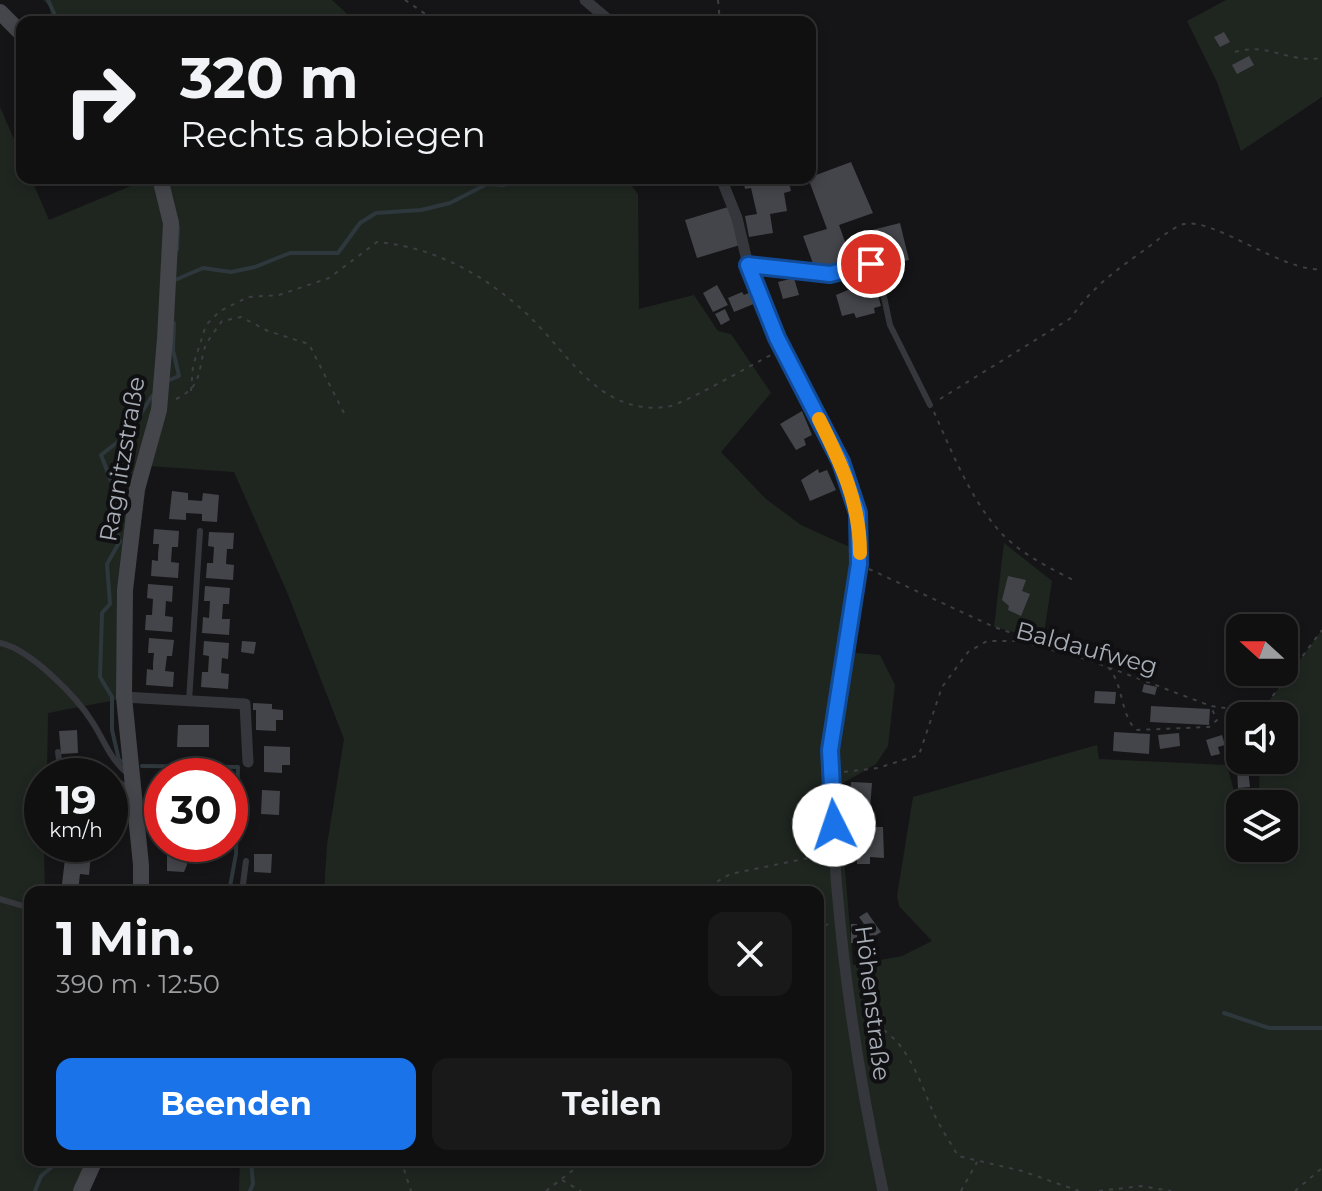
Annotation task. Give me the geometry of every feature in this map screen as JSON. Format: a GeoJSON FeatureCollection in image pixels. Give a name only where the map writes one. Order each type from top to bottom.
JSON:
{"type":"FeatureCollection","features":[{"type":"Feature","properties":{"kind":"main road"},"geometry":{"type":"LineString","coordinates":[[0,12],[16,28]]}},
{"type":"Feature","properties":{"kind":"main road","name":"Ragnitzstraße"},"geometry":{"type":"LineString","coordinates":[[141,886],[124,697],[125,590],[137,489],[159,410],[171,223],[161,184]]}},
{"type":"Feature","properties":{"kind":"main road"},"geometry":{"type":"LineString","coordinates":[[81,1191],[92,1166]]}},
{"type":"Feature","properties":{"kind":"street"},"geometry":{"type":"LineString","coordinates":[[585,0],[604,16]]}},
{"type":"Feature","properties":{"kind":"street","name":"Höhenstraße"},"geometry":{"type":"LineString","coordinates":[[723,184],[737,218],[748,265],[783,349],[841,462],[858,513],[859,564],[830,750],[836,851],[859,1078],[883,1191]]}},
{"type":"Feature","properties":{"kind":"street"},"geometry":{"type":"LineString","coordinates":[[124,697],[245,704],[248,758]]}},
{"type":"Feature","properties":{"kind":"lane"},"geometry":{"type":"LineString","coordinates":[[748,265],[830,274],[871,264],[879,274],[890,325],[930,405]]}},
{"type":"Feature","properties":{"kind":"lane"},"geometry":{"type":"LineString","coordinates":[[189,701],[200,531]]}},
{"type":"Feature","properties":{"kind":"lane"},"geometry":{"type":"LineString","coordinates":[[0,643],[16,646],[73,697],[93,722],[113,762],[133,784]]}},
{"type":"Feature","properties":{"kind":"lane"},"geometry":{"type":"LineString","coordinates":[[58,752],[59,758]]}},
{"type":"Feature","properties":{"kind":"lane"},"geometry":{"type":"LineString","coordinates":[[128,782],[133,784]]}},
{"type":"Feature","properties":{"kind":"lane"},"geometry":{"type":"LineString","coordinates":[[128,784],[133,784]]}},
{"type":"Feature","properties":{"kind":"lane"},"geometry":{"type":"LineString","coordinates":[[243,886],[246,862]]}},
{"type":"Feature","properties":{"kind":"lane"},"geometry":{"type":"LineString","coordinates":[[0,899],[24,906]]}},
{"type":"Feature","properties":{"kind":"path"},"geometry":{"type":"LineString","coordinates":[[405,0],[428,16]]}},
{"type":"Feature","properties":{"kind":"path"},"geometry":{"type":"LineString","coordinates":[[1235,52],[1251,47],[1299,61],[1322,58]]}},
{"type":"Feature","properties":{"kind":"path"},"geometry":{"type":"LineString","coordinates":[[1077,582],[1031,557],[996,527],[962,472],[930,405],[1071,318],[1085,298],[1111,273],[1181,224],[1196,223],[1271,256],[1322,269]]}},
{"type":"Feature","properties":{"kind":"path"},"geometry":{"type":"LineString","coordinates":[[346,417],[309,344],[268,331],[241,317],[222,321],[205,348],[202,375],[191,391],[193,366],[206,325],[220,311],[248,297],[279,295],[329,278],[377,242],[411,245],[464,267],[528,315],[580,376],[634,403],[668,407],[783,349]]}},
{"type":"Feature","properties":{"kind":"path"},"geometry":{"type":"LineString","coordinates":[[859,564],[994,627],[1089,660]]}},
{"type":"Feature","properties":{"kind":"path","name":"Baldaufweg"},"geometry":{"type":"LineString","coordinates":[[831,774],[878,768],[919,755],[942,687],[968,652],[987,641],[1018,641],[1108,666],[1211,706],[1260,713],[1322,630]]}},
{"type":"Feature","properties":{"kind":"path"},"geometry":{"type":"LineString","coordinates":[[1108,666],[1124,698],[1129,722],[1136,730],[1209,727],[1217,720],[1216,711],[1211,706]]}},
{"type":"Feature","properties":{"kind":"path"},"geometry":{"type":"LineString","coordinates":[[710,886],[730,874],[836,851]]}},
{"type":"Feature","properties":{"kind":"path"},"geometry":{"type":"LineString","coordinates":[[854,1018],[881,1026],[918,1068],[934,1114],[958,1156],[1079,1191]]}},
{"type":"Feature","properties":{"kind":"path"},"geometry":{"type":"LineString","coordinates":[[961,1191],[978,1161]]}},
{"type":"Feature","properties":{"kind":"path"},"geometry":{"type":"LineString","coordinates":[[403,1166],[411,1191]]}},
{"type":"Feature","properties":{"kind":"path"},"geometry":{"type":"LineString","coordinates":[[546,1191],[578,1166]]}},
{"type":"Feature","properties":{"kind":"path"},"geometry":{"type":"LineString","coordinates":[[1295,1191],[1322,1168]]}},
{"type":"Feature","properties":{"kind":"path"},"geometry":{"type":"LineString","coordinates":[[561,1179],[581,1191]]}},
{"type":"Feature","properties":{"kind":"path"},"geometry":{"type":"LineString","coordinates":[[1099,1191],[1141,1186],[1171,1191]]}},
{"type":"Feature","properties":{"kind":"shaded area"},"geometry":{"type":"Polygon","coordinates":[[[43,0],[332,0],[349,16],[51,16],[50,7],[43,0]]]}},
{"type":"Feature","properties":{"kind":"shaded area"},"geometry":{"type":"Polygon","coordinates":[[[1226,0],[1322,0],[1322,97],[1241,151],[1217,82],[1187,21],[1226,0]]]}},
{"type":"Feature","properties":{"kind":"shaded area"},"geometry":{"type":"Polygon","coordinates":[[[0,107],[16,144],[16,184],[34,184],[49,220],[136,184],[630,184],[638,194],[639,309],[694,295],[718,331],[731,334],[771,393],[721,452],[766,499],[801,525],[865,554],[845,652],[880,655],[895,685],[888,746],[876,764],[838,786],[853,965],[902,956],[932,941],[899,906],[897,896],[913,797],[1097,745],[1099,759],[1226,765],[1226,774],[1229,774],[1234,790],[1226,790],[1226,862],[1298,862],[1298,790],[1259,790],[1260,774],[1298,774],[1298,702],[1268,702],[1280,686],[1298,686],[1298,662],[1322,630],[1322,1191],[239,1191],[240,1166],[824,1166],[824,886],[324,886],[327,845],[344,739],[287,592],[234,472],[149,466],[129,603],[131,697],[48,713],[47,758],[24,758],[24,862],[44,862],[45,886],[24,886],[24,1166],[85,1166],[75,1191],[0,1191],[0,107]]]}},
{"type":"Feature","properties":{"kind":"shaded area"},"geometry":{"type":"Polygon","coordinates":[[[1004,543],[1052,581],[1043,640],[994,627],[1004,543]]]}},
{"type":"Feature","properties":{"kind":"building"},"geometry":{"type":"Polygon","coordinates":[[[1224,32],[1230,42],[1220,47],[1214,37],[1224,32]]]}},
{"type":"Feature","properties":{"kind":"building"},"geometry":{"type":"Polygon","coordinates":[[[1249,56],[1254,65],[1237,74],[1232,65],[1249,56]]]}},
{"type":"Feature","properties":{"kind":"building"},"geometry":{"type":"Polygon","coordinates":[[[851,162],[873,213],[839,225],[853,264],[832,272],[815,269],[803,236],[827,229],[810,184],[816,184],[816,175],[851,162]]]}},
{"type":"Feature","properties":{"kind":"building"},"geometry":{"type":"Polygon","coordinates":[[[744,184],[789,184],[791,191],[784,193],[787,211],[770,214],[773,233],[749,237],[745,216],[757,214],[751,188],[745,189],[744,184]]]}},
{"type":"Feature","properties":{"kind":"building"},"geometry":{"type":"Polygon","coordinates":[[[728,207],[740,245],[697,258],[685,220],[728,207]]]}},
{"type":"Feature","properties":{"kind":"building"},"geometry":{"type":"Polygon","coordinates":[[[900,223],[909,260],[880,267],[872,230],[900,223]]]}},
{"type":"Feature","properties":{"kind":"building"},"geometry":{"type":"Polygon","coordinates":[[[794,278],[799,295],[783,299],[778,282],[794,278]]]}},
{"type":"Feature","properties":{"kind":"building"},"geometry":{"type":"Polygon","coordinates":[[[862,284],[863,287],[875,284],[881,306],[874,308],[875,313],[856,318],[854,313],[842,316],[836,295],[862,284]]]}},
{"type":"Feature","properties":{"kind":"building"},"geometry":{"type":"Polygon","coordinates":[[[717,285],[728,305],[713,312],[703,293],[717,285]]]}},
{"type":"Feature","properties":{"kind":"building"},"geometry":{"type":"Polygon","coordinates":[[[742,292],[744,295],[751,292],[756,303],[734,312],[728,298],[742,292]]]}},
{"type":"Feature","properties":{"kind":"building"},"geometry":{"type":"Polygon","coordinates":[[[725,309],[730,320],[721,325],[715,314],[725,309]]]}},
{"type":"Feature","properties":{"kind":"building"},"geometry":{"type":"Polygon","coordinates":[[[802,411],[812,435],[804,439],[806,445],[796,450],[780,424],[802,411]]]}},
{"type":"Feature","properties":{"kind":"building"},"geometry":{"type":"Polygon","coordinates":[[[818,469],[819,473],[827,470],[836,490],[810,501],[801,480],[818,469]]]}},
{"type":"Feature","properties":{"kind":"building"},"geometry":{"type":"Polygon","coordinates":[[[172,491],[188,493],[188,500],[202,501],[203,493],[219,495],[217,522],[202,521],[202,514],[186,513],[186,520],[169,519],[172,491]]]}},
{"type":"Feature","properties":{"kind":"building"},"geometry":{"type":"Polygon","coordinates":[[[154,529],[179,531],[178,547],[172,547],[171,562],[179,563],[178,578],[151,576],[152,560],[158,561],[159,544],[153,544],[154,529]]]}},
{"type":"Feature","properties":{"kind":"building"},"geometry":{"type":"Polygon","coordinates":[[[209,532],[234,533],[233,549],[227,549],[226,564],[234,565],[233,580],[206,578],[207,563],[213,563],[214,547],[208,546],[209,532]]]}},
{"type":"Feature","properties":{"kind":"building"},"geometry":{"type":"Polygon","coordinates":[[[1008,576],[1026,580],[1022,591],[1030,594],[1021,616],[1008,610],[1009,606],[1002,600],[1008,576]]]}},
{"type":"Feature","properties":{"kind":"building"},"geometry":{"type":"Polygon","coordinates":[[[148,584],[173,586],[172,602],[166,601],[165,616],[173,617],[172,632],[145,630],[146,615],[152,615],[153,599],[147,598],[148,584]]]}},
{"type":"Feature","properties":{"kind":"building"},"geometry":{"type":"Polygon","coordinates":[[[205,586],[230,588],[229,604],[223,604],[222,619],[230,619],[229,635],[202,633],[203,617],[209,618],[210,601],[204,601],[205,586]]]}},
{"type":"Feature","properties":{"kind":"building"},"geometry":{"type":"Polygon","coordinates":[[[149,638],[174,640],[172,656],[167,656],[165,671],[174,672],[173,687],[146,685],[147,669],[153,670],[154,653],[148,653],[149,638]]]}},
{"type":"Feature","properties":{"kind":"building"},"geometry":{"type":"Polygon","coordinates":[[[204,641],[229,643],[228,659],[222,658],[221,673],[229,674],[228,689],[201,687],[202,672],[208,672],[209,656],[203,655],[204,641]]]}},
{"type":"Feature","properties":{"kind":"building"},"geometry":{"type":"Polygon","coordinates":[[[242,641],[256,642],[254,654],[241,652],[242,641]]]}},
{"type":"Feature","properties":{"kind":"building"},"geometry":{"type":"Polygon","coordinates":[[[1144,684],[1157,687],[1155,695],[1142,692],[1144,684]]]}},
{"type":"Feature","properties":{"kind":"building"},"geometry":{"type":"Polygon","coordinates":[[[1095,691],[1116,692],[1115,704],[1094,703],[1095,691]]]}},
{"type":"Feature","properties":{"kind":"building"},"geometry":{"type":"Polygon","coordinates":[[[253,703],[272,704],[272,709],[283,710],[283,720],[276,720],[276,731],[256,730],[253,703]]]}},
{"type":"Feature","properties":{"kind":"building"},"geometry":{"type":"Polygon","coordinates":[[[1151,706],[1210,709],[1209,725],[1150,722],[1151,706]]]}},
{"type":"Feature","properties":{"kind":"building"},"geometry":{"type":"Polygon","coordinates":[[[178,725],[209,725],[209,747],[177,747],[178,725]]]}},
{"type":"Feature","properties":{"kind":"building"},"geometry":{"type":"Polygon","coordinates":[[[77,730],[78,753],[61,754],[59,731],[77,730]]]}},
{"type":"Feature","properties":{"kind":"building"},"geometry":{"type":"Polygon","coordinates":[[[1114,732],[1150,734],[1149,754],[1113,751],[1114,732]]]}},
{"type":"Feature","properties":{"kind":"building"},"geometry":{"type":"Polygon","coordinates":[[[1179,733],[1180,746],[1160,749],[1158,735],[1179,733]]]}},
{"type":"Feature","properties":{"kind":"building"},"geometry":{"type":"Polygon","coordinates":[[[1222,735],[1225,745],[1218,747],[1220,754],[1211,756],[1206,740],[1222,735]]]}},
{"type":"Feature","properties":{"kind":"building"},"geometry":{"type":"Polygon","coordinates":[[[264,746],[290,747],[290,765],[282,765],[282,773],[264,772],[264,746]]]}},
{"type":"Feature","properties":{"kind":"building"},"geometry":{"type":"Polygon","coordinates":[[[1237,774],[1249,774],[1250,787],[1238,788],[1237,774]]]}},
{"type":"Feature","properties":{"kind":"building"},"geometry":{"type":"Polygon","coordinates":[[[851,782],[872,783],[870,809],[849,808],[851,782]]]}},
{"type":"Feature","properties":{"kind":"building"},"geometry":{"type":"Polygon","coordinates":[[[262,790],[280,791],[279,815],[261,814],[262,790]]]}},
{"type":"Feature","properties":{"kind":"building"},"geometry":{"type":"Polygon","coordinates":[[[857,814],[857,826],[845,826],[845,815],[857,814]]]}},
{"type":"Feature","properties":{"kind":"building"},"geometry":{"type":"Polygon","coordinates":[[[848,827],[862,828],[862,833],[872,833],[872,827],[883,827],[884,858],[870,857],[870,864],[857,864],[857,848],[847,847],[848,827]]]}},
{"type":"Feature","properties":{"kind":"building"},"geometry":{"type":"Polygon","coordinates":[[[254,854],[272,854],[271,873],[254,872],[254,854]]]}},
{"type":"Feature","properties":{"kind":"building"},"geometry":{"type":"Polygon","coordinates":[[[65,862],[90,862],[89,875],[80,874],[79,886],[62,886],[65,862]]]}},
{"type":"Feature","properties":{"kind":"building"},"geometry":{"type":"Polygon","coordinates":[[[167,862],[187,862],[184,872],[167,871],[167,862]]]}},
{"type":"Feature","properties":{"kind":"building"},"geometry":{"type":"Polygon","coordinates":[[[867,912],[881,932],[867,941],[858,927],[864,924],[859,917],[867,912]]]}},
{"type":"Feature","properties":{"kind":"building"},"geometry":{"type":"Polygon","coordinates":[[[851,924],[857,924],[857,943],[851,943],[851,924]]]}},
{"type":"Feature","properties":{"kind":"waterway"},"geometry":{"type":"LineString","coordinates":[[48,0],[55,16]]}},
{"type":"Feature","properties":{"kind":"waterway"},"geometry":{"type":"LineString","coordinates":[[175,280],[203,268],[231,272],[255,267],[290,253],[338,253],[360,223],[376,213],[421,210],[450,203],[487,184]]}},
{"type":"Feature","properties":{"kind":"waterway"},"geometry":{"type":"LineString","coordinates":[[487,184],[508,184]]}},
{"type":"Feature","properties":{"kind":"waterway"},"geometry":{"type":"LineString","coordinates":[[177,250],[178,227]]}},
{"type":"Feature","properties":{"kind":"waterway"},"geometry":{"type":"LineString","coordinates":[[167,381],[179,376],[173,350],[174,323]]}},
{"type":"Feature","properties":{"kind":"waterway"},"geometry":{"type":"LineString","coordinates":[[119,758],[112,730],[112,697],[100,677],[102,613],[110,604],[107,564],[120,541],[112,518],[115,491],[101,455],[129,433],[152,396]]}},
{"type":"Feature","properties":{"kind":"waterway"},"geometry":{"type":"LineString","coordinates":[[142,766],[238,767],[236,854],[230,886]]}},
{"type":"Feature","properties":{"kind":"waterway"},"geometry":{"type":"LineString","coordinates":[[1224,1013],[1269,1028],[1322,1028]]}},
{"type":"Feature","properties":{"kind":"waterway"},"geometry":{"type":"LineString","coordinates":[[35,1191],[41,1176],[53,1166]]}},
{"type":"Feature","properties":{"kind":"waterway"},"geometry":{"type":"LineString","coordinates":[[250,1191],[253,1184],[252,1166]]}},
{"type":"Feature","properties":{"kind":"slow traffic"},"geometry":{"type":"LineString","coordinates":[[819,419],[841,462],[858,513],[860,553]]}},
{"type":"Feature","properties":{"kind":"route"},"geometry":{"type":"LineString","coordinates":[[834,825],[830,750],[859,564],[858,513],[841,462],[777,338],[748,265],[830,274],[871,264]]}}]}
